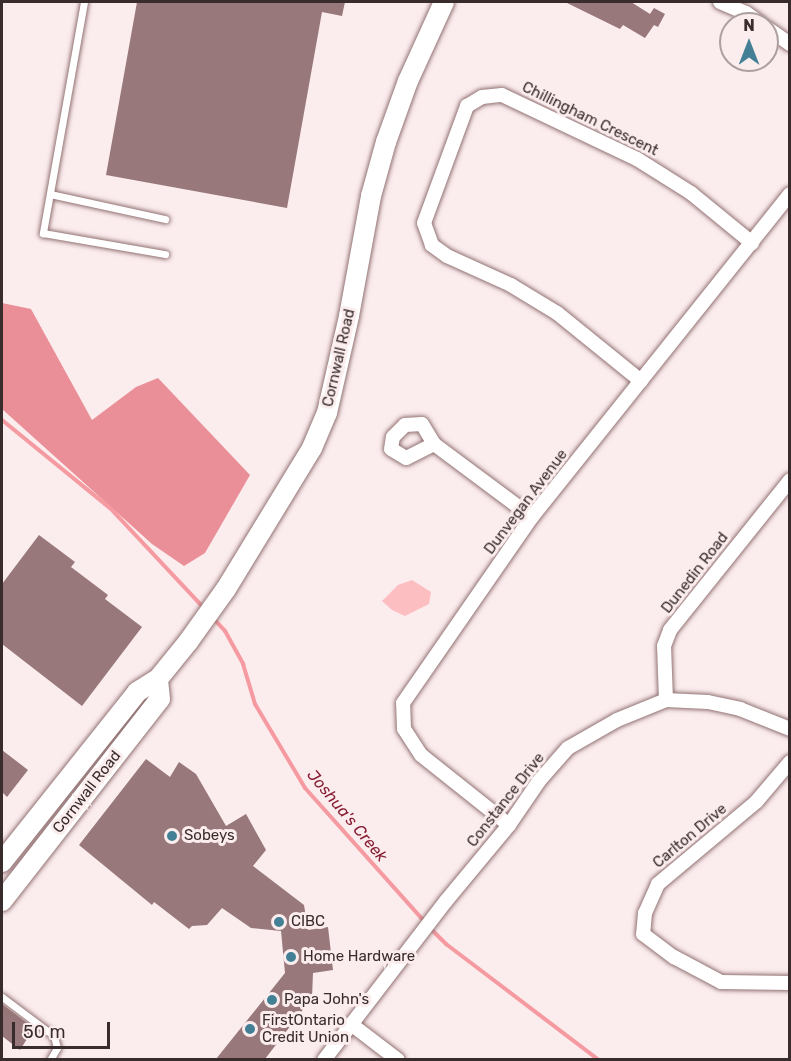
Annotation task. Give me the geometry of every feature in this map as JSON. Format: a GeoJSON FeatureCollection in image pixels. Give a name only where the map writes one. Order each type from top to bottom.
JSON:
{"type":"FeatureCollection","features":[{"type":"Feature","properties":{"kind":"main road","name":"Cornwall Road"},"geometry":{"type":"LineString","coordinates":[[2,862],[137,692],[158,680],[188,642],[226,589],[312,448],[327,413],[349,316],[371,196],[386,142],[408,81],[444,2]]}},
{"type":"Feature","properties":{"kind":"main road","name":"Cornwall Road"},"geometry":{"type":"LineString","coordinates":[[2,901],[160,699],[158,680]]}},
{"type":"Feature","properties":{"kind":"street"},"geometry":{"type":"LineString","coordinates":[[720,2],[744,12]]}},
{"type":"Feature","properties":{"kind":"street","name":"Chillingham Crescent"},"geometry":{"type":"LineString","coordinates":[[641,381],[557,313],[511,285],[447,256],[432,245],[424,223],[467,106],[482,97],[502,95],[565,124],[637,159],[691,193],[752,243]]}},
{"type":"Feature","properties":{"kind":"street","name":"Dunvegan Avenue"},"geometry":{"type":"LineString","coordinates":[[509,825],[421,755],[404,729],[403,703],[409,691],[532,517],[789,194]]}},
{"type":"Feature","properties":{"kind":"street"},"geometry":{"type":"LineString","coordinates":[[434,444],[532,517]]}},
{"type":"Feature","properties":{"kind":"street","name":"Dunedin Road"},"geometry":{"type":"LineString","coordinates":[[666,700],[664,646],[670,630],[789,480]]}},
{"type":"Feature","properties":{"kind":"street","name":"Constance Drive"},"geometry":{"type":"LineString","coordinates":[[324,1059],[446,901],[509,825],[539,781],[568,748],[617,720],[666,700],[708,702],[740,709],[789,729]]}},
{"type":"Feature","properties":{"kind":"street","name":"Carlton Drive"},"geometry":{"type":"LineString","coordinates":[[789,762],[756,802],[658,884],[645,913],[643,934],[674,957],[721,982],[789,984]]}},
{"type":"Feature","properties":{"kind":"street"},"geometry":{"type":"LineString","coordinates":[[351,1024],[399,1059]]}},
{"type":"Feature","properties":{"kind":"lane"},"geometry":{"type":"LineString","coordinates":[[84,2],[43,233],[165,254]]}},
{"type":"Feature","properties":{"kind":"lane"},"geometry":{"type":"LineString","coordinates":[[50,194],[165,219]]}},
{"type":"Feature","properties":{"kind":"lane"},"geometry":{"type":"LineString","coordinates":[[2,997],[54,1036],[57,1048],[50,1059]]}},
{"type":"Feature","properties":{"kind":"shaded area"},"geometry":{"type":"Polygon","coordinates":[[[2,303],[31,309],[92,420],[136,387],[158,378],[250,475],[205,553],[184,566],[152,544],[2,409],[2,303]]]}},
{"type":"Feature","properties":{"kind":"shaded area"},"geometry":{"type":"Polygon","coordinates":[[[412,580],[431,592],[429,604],[405,616],[392,610],[382,601],[398,585],[412,580]]]}},
{"type":"Feature","properties":{"kind":"building"},"geometry":{"type":"Polygon","coordinates":[[[137,2],[345,2],[342,16],[322,12],[287,208],[106,175],[137,2]]]}},
{"type":"Feature","properties":{"kind":"building"},"geometry":{"type":"Polygon","coordinates":[[[565,2],[631,2],[650,14],[654,8],[665,14],[658,27],[654,25],[645,38],[623,25],[620,29],[565,2]]]}},
{"type":"Feature","properties":{"kind":"building"},"geometry":{"type":"Polygon","coordinates":[[[39,535],[75,562],[71,567],[108,595],[105,599],[142,627],[82,706],[2,644],[2,584],[39,535]]]}},
{"type":"Feature","properties":{"kind":"building"},"geometry":{"type":"Polygon","coordinates":[[[2,750],[28,770],[7,797],[2,792],[2,750]]]}},
{"type":"Feature","properties":{"kind":"building","name":"Sobeys"},"geometry":{"type":"Polygon","coordinates":[[[146,759],[170,777],[179,762],[196,774],[226,826],[246,814],[266,850],[253,866],[304,905],[308,930],[328,927],[333,970],[313,973],[312,998],[265,1059],[216,1059],[285,973],[281,931],[251,928],[222,908],[207,925],[192,926],[189,929],[154,902],[152,905],[79,845],[146,759]]]}},
{"type":"Feature","properties":{"kind":"building"},"geometry":{"type":"Polygon","coordinates":[[[2,1004],[34,1028],[20,1050],[2,1036],[2,1004]]]}},
{"type":"Feature","properties":{"kind":"waterway","name":"Joshua's Creek"},"geometry":{"type":"LineString","coordinates":[[2,420],[110,508],[205,609]]}},
{"type":"Feature","properties":{"kind":"waterway","name":"Joshua's Creek"},"geometry":{"type":"LineString","coordinates":[[212,617],[225,631],[243,664],[255,704],[305,788],[425,922]]}},
{"type":"Feature","properties":{"kind":"waterway","name":"Joshua's Creek"},"geometry":{"type":"LineString","coordinates":[[430,928],[446,944],[599,1060]]}},
{"type":"Feature","properties":{"kind":"place","name":"Sobeys"},"geometry":{"type":"Point","coordinates":[172,836]}},
{"type":"Feature","properties":{"kind":"place","name":"CIBC"},"geometry":{"type":"Point","coordinates":[279,922]}},
{"type":"Feature","properties":{"kind":"place","name":"Home Hardware"},"geometry":{"type":"Point","coordinates":[291,957]}},
{"type":"Feature","properties":{"kind":"place","name":"Papa John's"},"geometry":{"type":"Point","coordinates":[272,1000]}},
{"type":"Feature","properties":{"kind":"place","name":"FirstOntario Credit Union"},"geometry":{"type":"Point","coordinates":[250,1029]}}]}
